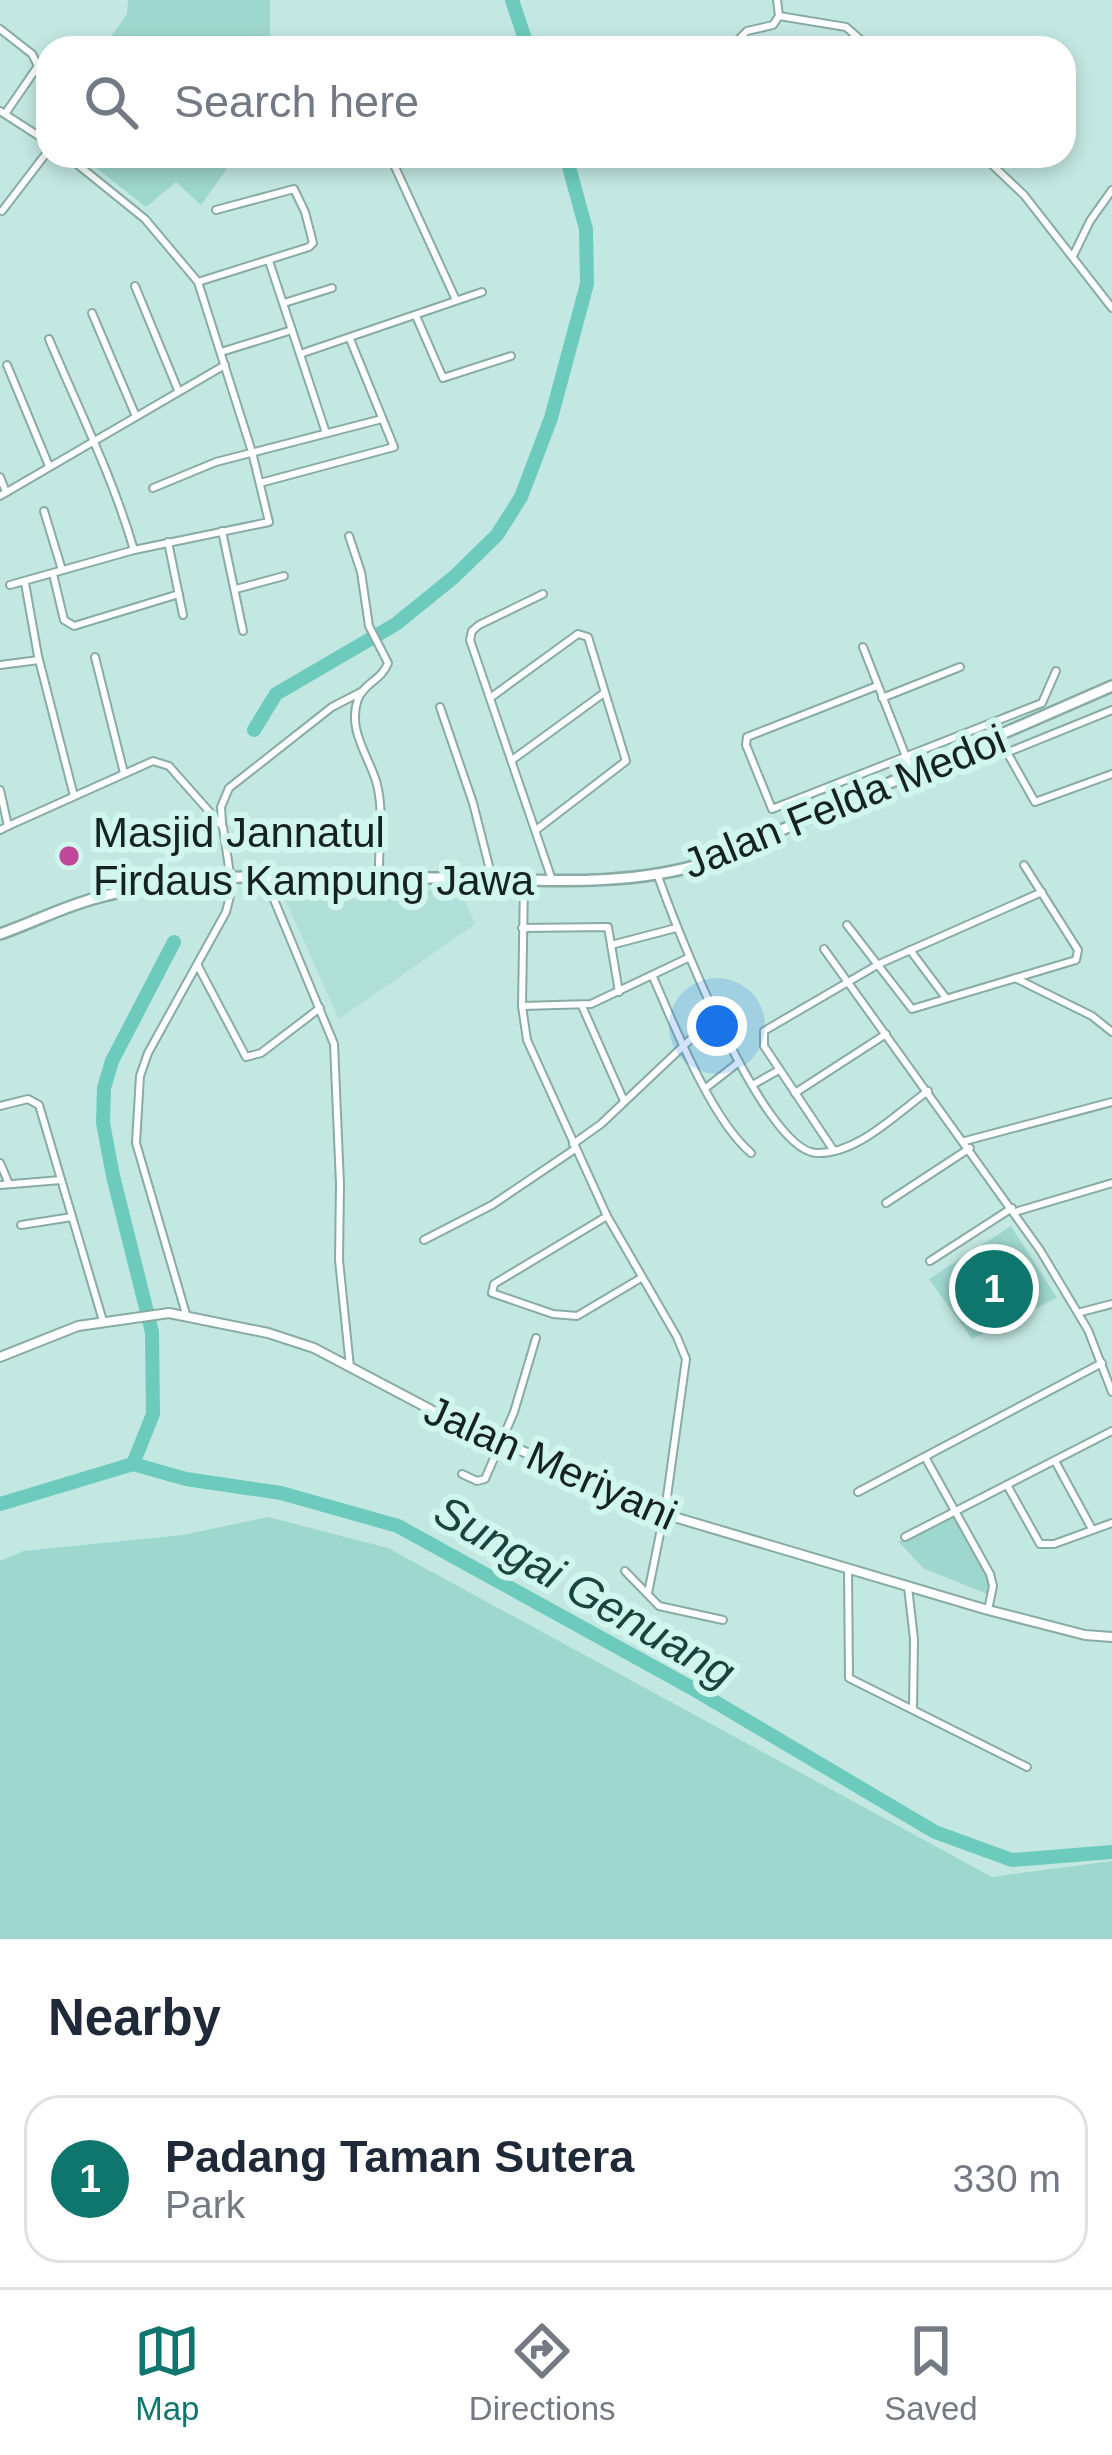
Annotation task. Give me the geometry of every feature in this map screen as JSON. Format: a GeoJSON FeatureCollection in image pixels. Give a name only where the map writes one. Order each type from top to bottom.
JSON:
{"type":"FeatureCollection","features":[{"type":"Feature","properties":{"kind":"main road","name":"Jalan Felda Medoi"},"geometry":{"type":"LineString","coordinates":[[0,934],[114,893],[230,880],[658,876],[709,862],[1112,686]]}},
{"type":"Feature","properties":{"kind":"street"},"geometry":{"type":"LineString","coordinates":[[743,36],[773,25],[779,16],[777,0]]}},
{"type":"Feature","properties":{"kind":"street"},"geometry":{"type":"LineString","coordinates":[[779,16],[840,25],[860,36]]}},
{"type":"Feature","properties":{"kind":"street"},"geometry":{"type":"LineString","coordinates":[[0,29],[36,62]]}},
{"type":"Feature","properties":{"kind":"street"},"geometry":{"type":"LineString","coordinates":[[36,69],[2,112],[36,138]]}},
{"type":"Feature","properties":{"kind":"street"},"geometry":{"type":"LineString","coordinates":[[2,211],[36,164]]}},
{"type":"Feature","properties":{"kind":"street"},"geometry":{"type":"LineString","coordinates":[[10,585],[134,550],[269,522],[198,282],[145,219],[82,168]]}},
{"type":"Feature","properties":{"kind":"street"},"geometry":{"type":"LineString","coordinates":[[396,168],[457,301]]}},
{"type":"Feature","properties":{"kind":"street"},"geometry":{"type":"LineString","coordinates":[[996,168],[1024,195],[1112,308]]}},
{"type":"Feature","properties":{"kind":"street"},"geometry":{"type":"LineString","coordinates":[[198,282],[313,243],[297,191],[289,188],[216,210]]}},
{"type":"Feature","properties":{"kind":"street"},"geometry":{"type":"LineString","coordinates":[[1073,256],[1090,220],[1112,190]]}},
{"type":"Feature","properties":{"kind":"street"},"geometry":{"type":"LineString","coordinates":[[269,261],[326,433]]}},
{"type":"Feature","properties":{"kind":"street"},"geometry":{"type":"LineString","coordinates":[[135,286],[178,390]]}},
{"type":"Feature","properties":{"kind":"street"},"geometry":{"type":"LineString","coordinates":[[284,303],[332,288]]}},
{"type":"Feature","properties":{"kind":"street"},"geometry":{"type":"LineString","coordinates":[[300,354],[482,292]]}},
{"type":"Feature","properties":{"kind":"street"},"geometry":{"type":"LineString","coordinates":[[92,313],[135,414]]}},
{"type":"Feature","properties":{"kind":"street"},"geometry":{"type":"LineString","coordinates":[[416,316],[443,378],[511,356]]}},
{"type":"Feature","properties":{"kind":"street"},"geometry":{"type":"LineString","coordinates":[[221,352],[292,330]]}},
{"type":"Feature","properties":{"kind":"street"},"geometry":{"type":"LineString","coordinates":[[49,339],[115,485],[134,550]]}},
{"type":"Feature","properties":{"kind":"street"},"geometry":{"type":"LineString","coordinates":[[260,483],[394,448],[350,339]]}},
{"type":"Feature","properties":{"kind":"street"},"geometry":{"type":"LineString","coordinates":[[7,365],[50,466]]}},
{"type":"Feature","properties":{"kind":"street"},"geometry":{"type":"LineString","coordinates":[[0,477],[3,494],[225,365]]}},
{"type":"Feature","properties":{"kind":"street"},"geometry":{"type":"LineString","coordinates":[[152,488],[252,452],[382,418]]}},
{"type":"Feature","properties":{"kind":"street"},"geometry":{"type":"LineString","coordinates":[[44,511],[64,620],[74,626],[179,594]]}},
{"type":"Feature","properties":{"kind":"street"},"geometry":{"type":"LineString","coordinates":[[222,531],[243,631]]}},
{"type":"Feature","properties":{"kind":"street"},"geometry":{"type":"LineString","coordinates":[[186,1314],[142,1174],[136,1117],[140,1076],[230,903],[221,807],[230,788],[332,707],[363,691],[385,672],[386,658],[367,616],[361,572],[349,536]]}},
{"type":"Feature","properties":{"kind":"street"},"geometry":{"type":"LineString","coordinates":[[167,542],[183,614]]}},
{"type":"Feature","properties":{"kind":"street"},"geometry":{"type":"LineString","coordinates":[[235,589],[284,576]]}},
{"type":"Feature","properties":{"kind":"street"},"geometry":{"type":"LineString","coordinates":[[25,582],[74,796]]}},
{"type":"Feature","properties":{"kind":"street"},"geometry":{"type":"LineString","coordinates":[[543,595],[470,633],[551,877]]}},
{"type":"Feature","properties":{"kind":"street"},"geometry":{"type":"LineString","coordinates":[[490,698],[580,633],[588,637],[625,763],[536,830]]}},
{"type":"Feature","properties":{"kind":"street"},"geometry":{"type":"LineString","coordinates":[[863,646],[912,772]]}},
{"type":"Feature","properties":{"kind":"street"},"geometry":{"type":"LineString","coordinates":[[95,657],[124,773]]}},
{"type":"Feature","properties":{"kind":"street"},"geometry":{"type":"LineString","coordinates":[[0,665],[39,658]]}},
{"type":"Feature","properties":{"kind":"street"},"geometry":{"type":"LineString","coordinates":[[881,698],[960,667]]}},
{"type":"Feature","properties":{"kind":"street"},"geometry":{"type":"LineString","coordinates":[[877,686],[747,737],[770,807],[777,810],[1044,701],[1056,671]]}},
{"type":"Feature","properties":{"kind":"street"},"geometry":{"type":"LineString","coordinates":[[363,691],[357,718],[360,750],[377,786],[379,878]]}},
{"type":"Feature","properties":{"kind":"street"},"geometry":{"type":"LineString","coordinates":[[512,760],[604,693]]}},
{"type":"Feature","properties":{"kind":"street"},"geometry":{"type":"LineString","coordinates":[[440,707],[473,803],[492,878]]}},
{"type":"Feature","properties":{"kind":"street"},"geometry":{"type":"LineString","coordinates":[[1006,753],[1112,710]]}},
{"type":"Feature","properties":{"kind":"street"},"geometry":{"type":"LineString","coordinates":[[991,724],[1037,803],[1112,774]]}},
{"type":"Feature","properties":{"kind":"street"},"geometry":{"type":"LineString","coordinates":[[0,794],[4,828],[147,763],[162,762],[223,827]]}},
{"type":"Feature","properties":{"kind":"street"},"geometry":{"type":"LineString","coordinates":[[847,925],[910,1008],[1078,957],[1024,865]]}},
{"type":"Feature","properties":{"kind":"street"},"geometry":{"type":"LineString","coordinates":[[658,876],[714,1017],[797,1146],[812,1153],[834,1151],[865,1136],[928,1091]]}},
{"type":"Feature","properties":{"kind":"street"},"geometry":{"type":"LineString","coordinates":[[266,878],[334,1050],[339,1260],[350,1367]]}},
{"type":"Feature","properties":{"kind":"street"},"geometry":{"type":"LineString","coordinates":[[524,878],[522,1006],[527,1040],[607,1216],[686,1359],[648,1593]]}},
{"type":"Feature","properties":{"kind":"street"},"geometry":{"type":"LineString","coordinates":[[834,1151],[762,1043],[764,1031],[878,964],[1042,892]]}},
{"type":"Feature","properties":{"kind":"street"},"geometry":{"type":"LineString","coordinates":[[522,928],[610,929],[619,993]]}},
{"type":"Feature","properties":{"kind":"street"},"geometry":{"type":"LineString","coordinates":[[611,945],[676,928]]}},
{"type":"Feature","properties":{"kind":"street"},"geometry":{"type":"LineString","coordinates":[[824,950],[1013,1210],[1079,1312],[1112,1392]]}},
{"type":"Feature","properties":{"kind":"street"},"geometry":{"type":"LineString","coordinates":[[910,950],[946,998]]}},
{"type":"Feature","properties":{"kind":"street"},"geometry":{"type":"LineString","coordinates":[[522,1006],[582,1006],[689,958]]}},
{"type":"Feature","properties":{"kind":"street"},"geometry":{"type":"LineString","coordinates":[[198,966],[246,1057],[261,1053],[320,1008]]}},
{"type":"Feature","properties":{"kind":"street"},"geometry":{"type":"LineString","coordinates":[[653,977],[730,1132],[751,1153]]}},
{"type":"Feature","properties":{"kind":"street"},"geometry":{"type":"LineString","coordinates":[[1015,978],[1092,1016],[1112,1032]]}},
{"type":"Feature","properties":{"kind":"street"},"geometry":{"type":"LineString","coordinates":[[582,1006],[625,1101]]}},
{"type":"Feature","properties":{"kind":"street"},"geometry":{"type":"LineString","coordinates":[[424,1240],[492,1205],[574,1146],[714,1017]]}},
{"type":"Feature","properties":{"kind":"street"},"geometry":{"type":"LineString","coordinates":[[795,1093],[886,1034]]}},
{"type":"Feature","properties":{"kind":"street"},"geometry":{"type":"LineString","coordinates":[[706,1087],[739,1062]]}},
{"type":"Feature","properties":{"kind":"street"},"geometry":{"type":"LineString","coordinates":[[754,1084],[779,1070]]}},
{"type":"Feature","properties":{"kind":"street"},"geometry":{"type":"LineString","coordinates":[[0,1106],[34,1100],[103,1322]]}},
{"type":"Feature","properties":{"kind":"street"},"geometry":{"type":"LineString","coordinates":[[886,1203],[967,1144],[1112,1102]]}},
{"type":"Feature","properties":{"kind":"street"},"geometry":{"type":"LineString","coordinates":[[0,1162],[4,1185],[61,1180]]}},
{"type":"Feature","properties":{"kind":"street"},"geometry":{"type":"LineString","coordinates":[[930,1261],[1013,1210],[1112,1183]]}},
{"type":"Feature","properties":{"kind":"street"},"geometry":{"type":"LineString","coordinates":[[607,1216],[494,1284],[493,1293],[553,1314],[577,1316],[641,1278]]}},
{"type":"Feature","properties":{"kind":"street"},"geometry":{"type":"LineString","coordinates":[[21,1225],[72,1217]]}},
{"type":"Feature","properties":{"kind":"street"},"geometry":{"type":"LineString","coordinates":[[1079,1312],[1112,1304]]}},
{"type":"Feature","properties":{"kind":"street","name":"Jalan Meriyani"},"geometry":{"type":"LineString","coordinates":[[0,1357],[54,1334],[169,1313],[299,1342],[424,1408],[664,1514],[988,1610],[1071,1632],[1112,1637]]}},
{"type":"Feature","properties":{"kind":"street"},"geometry":{"type":"LineString","coordinates":[[462,1474],[484,1481],[502,1443],[536,1338]]}},
{"type":"Feature","properties":{"kind":"street"},"geometry":{"type":"LineString","coordinates":[[858,1492],[1102,1363]]}},
{"type":"Feature","properties":{"kind":"street"},"geometry":{"type":"LineString","coordinates":[[905,1538],[1112,1431]]}},
{"type":"Feature","properties":{"kind":"street"},"geometry":{"type":"LineString","coordinates":[[925,1456],[992,1580],[988,1610]]}},
{"type":"Feature","properties":{"kind":"street"},"geometry":{"type":"LineString","coordinates":[[1055,1461],[1092,1529]]}},
{"type":"Feature","properties":{"kind":"street"},"geometry":{"type":"LineString","coordinates":[[1007,1485],[1037,1542],[1054,1544],[1112,1523]]}},
{"type":"Feature","properties":{"kind":"street"},"geometry":{"type":"LineString","coordinates":[[625,1571],[653,1603],[723,1620]]}},
{"type":"Feature","properties":{"kind":"street"},"geometry":{"type":"LineString","coordinates":[[848,1571],[848,1675],[860,1686],[1027,1767]]}},
{"type":"Feature","properties":{"kind":"street"},"geometry":{"type":"LineString","coordinates":[[908,1588],[914,1639],[913,1709]]}},
{"type":"Feature","properties":{"kind":"shaded area"},"geometry":{"type":"Polygon","coordinates":[[[128,0],[270,0],[270,36],[111,36],[127,14],[128,0]]]}},
{"type":"Feature","properties":{"kind":"shaded area"},"geometry":{"type":"Polygon","coordinates":[[[96,168],[227,168],[201,205],[176,182],[146,207],[96,168]]]}},
{"type":"Feature","properties":{"kind":"shaded area"},"geometry":{"type":"Polygon","coordinates":[[[280,888],[460,890],[475,924],[339,1019],[280,888]]]}},
{"type":"Feature","properties":{"kind":"shaded area"},"geometry":{"type":"Polygon","coordinates":[[[1011,1226],[1057,1298],[972,1339],[929,1279],[1011,1226]]]}},
{"type":"Feature","properties":{"kind":"shaded area"},"geometry":{"type":"Polygon","coordinates":[[[956,1511],[990,1574],[992,1596],[923,1568],[899,1542],[956,1511]]]}},
{"type":"Feature","properties":{"kind":"shaded area"},"geometry":{"type":"Polygon","coordinates":[[[268,1517],[388,1548],[992,1877],[1112,1861],[1112,1939],[0,1939],[0,1561],[23,1551],[183,1535],[268,1517]]]}},
{"type":"Feature","properties":{"kind":"waterway"},"geometry":{"type":"LineString","coordinates":[[512,0],[524,36]]}},
{"type":"Feature","properties":{"kind":"waterway"},"geometry":{"type":"LineString","coordinates":[[254,730],[276,694],[396,624],[454,577],[497,535],[521,497],[551,418],[587,284],[586,229],[569,168]]}},
{"type":"Feature","properties":{"kind":"waterway"},"geometry":{"type":"LineString","coordinates":[[133,1464],[153,1414],[152,1332],[113,1176],[103,1123],[104,1088],[112,1061],[174,942]]}},
{"type":"Feature","properties":{"kind":"waterway","name":"Sungai Genuang"},"geometry":{"type":"LineString","coordinates":[[0,1504],[133,1464],[186,1479],[281,1493],[398,1526],[690,1687],[935,1832],[1012,1860],[1112,1852]]}},
{"type":"Feature","properties":{"kind":"place","name":"Masjid Jannatul Firdaus Kampung Jawa"},"geometry":{"type":"Point","coordinates":[69,856]}},
{"type":"Feature","properties":{"kind":"place","name":"Padang Taman Sutera"},"geometry":{"type":"Point","coordinates":[994,1289]}}]}
